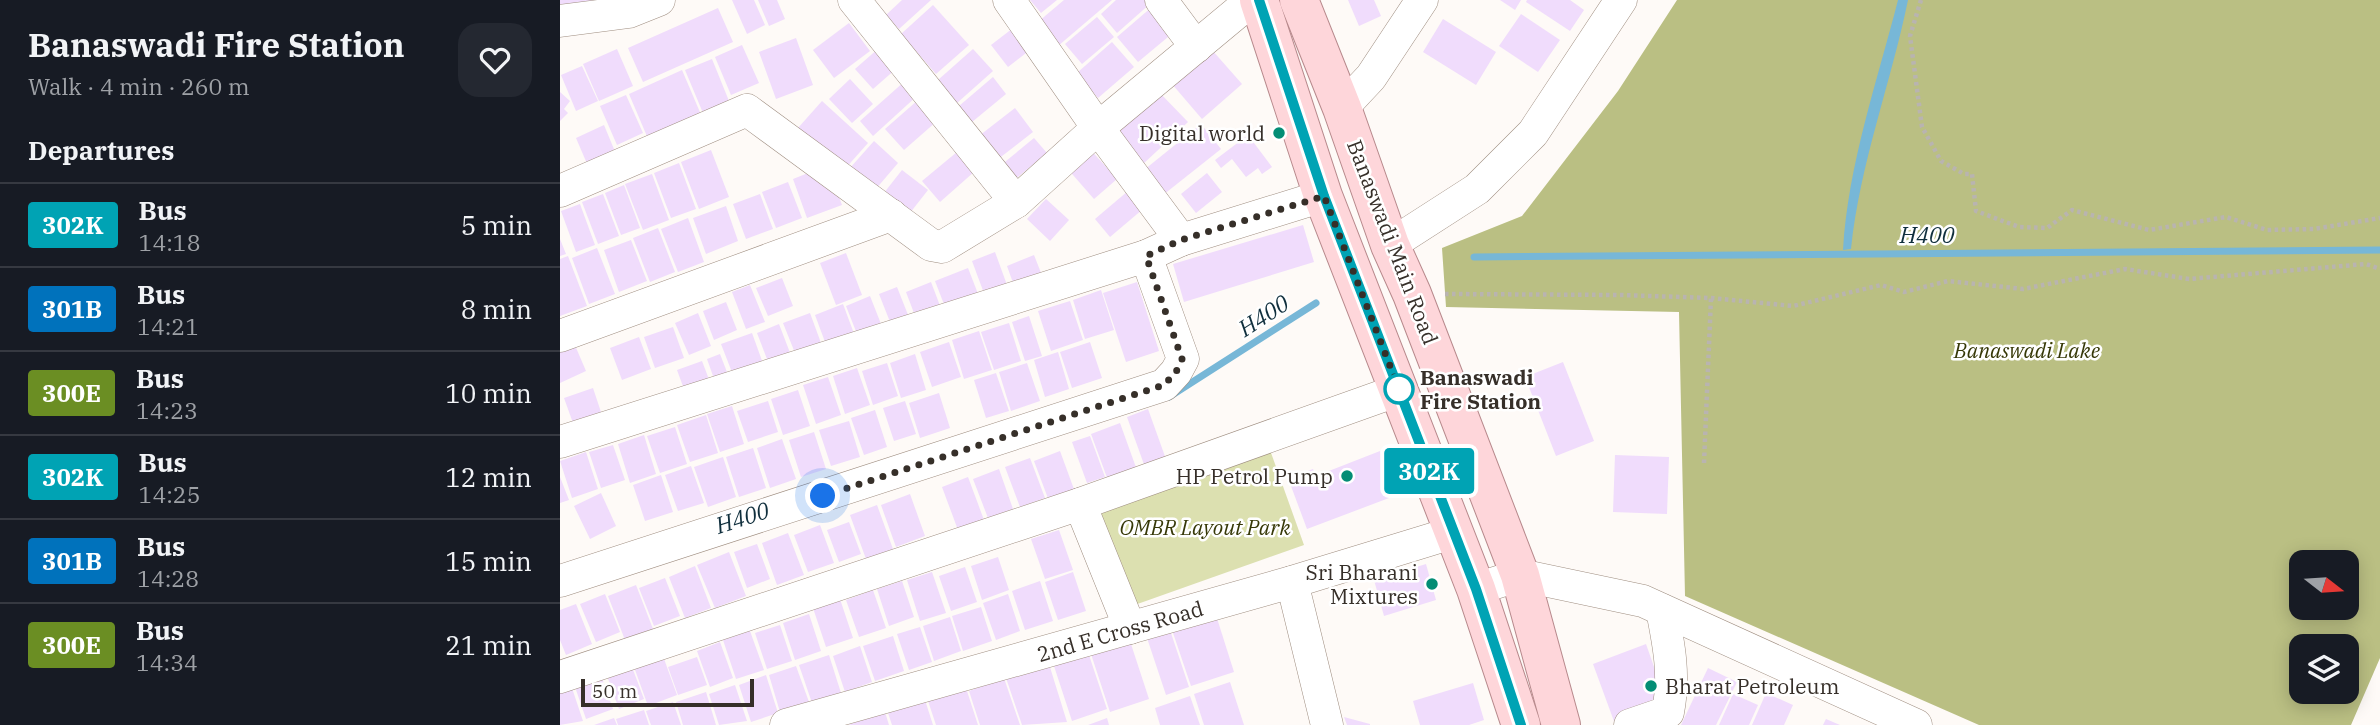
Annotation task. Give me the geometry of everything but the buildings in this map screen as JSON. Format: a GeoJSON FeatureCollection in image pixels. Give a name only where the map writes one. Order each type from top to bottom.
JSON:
{"type":"FeatureCollection","features":[{"type":"Feature","properties":{"kind":"main road"},"geometry":{"type":"LineString","coordinates":[[1259,0],[1324,196],[1452,533],[1476,589],[1521,725]]}},
{"type":"Feature","properties":{"kind":"main road","name":"Banaswadi Main Road"},"geometry":{"type":"LineString","coordinates":[[1299,0],[1342,108],[1390,245],[1412,294],[1520,575],[1562,725]]}},
{"type":"Feature","properties":{"kind":"street"},"geometry":{"type":"LineString","coordinates":[[560,20],[629,12],[659,0]]}},
{"type":"Feature","properties":{"kind":"street"},"geometry":{"type":"LineString","coordinates":[[854,0],[1016,202]]}},
{"type":"Feature","properties":{"kind":"street"},"geometry":{"type":"LineString","coordinates":[[1009,0],[1098,128],[1181,240]]}},
{"type":"Feature","properties":{"kind":"street"},"geometry":{"type":"LineString","coordinates":[[1161,0],[1196,47]]}},
{"type":"Feature","properties":{"kind":"street"},"geometry":{"type":"LineString","coordinates":[[560,191],[747,110],[931,245],[939,247],[957,241],[1016,202],[1098,128],[1252,0]]}},
{"type":"Feature","properties":{"kind":"street"},"geometry":{"type":"LineString","coordinates":[[1342,108],[1371,77],[1422,0]]}},
{"type":"Feature","properties":{"kind":"street"},"geometry":{"type":"LineString","coordinates":[[1390,245],[1477,189],[1532,134],[1621,0]]}},
{"type":"Feature","properties":{"kind":"street"},"geometry":{"type":"LineString","coordinates":[[560,442],[1146,256],[1181,240],[1324,196]]}},
{"type":"Feature","properties":{"kind":"street"},"geometry":{"type":"LineString","coordinates":[[560,336],[891,215]]}},
{"type":"Feature","properties":{"kind":"street"},"geometry":{"type":"LineString","coordinates":[[560,582],[1164,385],[1176,372],[1182,359],[1146,256]]}},
{"type":"Feature","properties":{"kind":"street"},"geometry":{"type":"LineString","coordinates":[[560,677],[1080,504],[1399,390]]}},
{"type":"Feature","properties":{"kind":"street"},"geometry":{"type":"LineString","coordinates":[[1080,504],[1129,628]]}},
{"type":"Feature","properties":{"kind":"street","name":"2nd E Cross Road"},"geometry":{"type":"LineString","coordinates":[[786,725],[1292,582],[1452,533]]}},
{"type":"Feature","properties":{"kind":"street"},"geometry":{"type":"LineString","coordinates":[[1476,589],[1520,575],[1643,601],[1916,725]]}},
{"type":"Feature","properties":{"kind":"street"},"geometry":{"type":"LineString","coordinates":[[1292,582],[1327,725]]}},
{"type":"Feature","properties":{"kind":"street"},"geometry":{"type":"LineString","coordinates":[[1630,725],[1668,712],[1672,688],[1672,661],[1662,610]]}},
{"type":"Feature","properties":{"kind":"path"},"geometry":{"type":"LineString","coordinates":[[1921,0],[1910,36],[1922,127],[1941,161],[1964,174],[1972,174],[1976,211],[2019,227],[2047,228],[2072,210],[2149,230],[2226,217],[2267,230],[2314,229],[2380,218]]}},
{"type":"Feature","properties":{"kind":"path"},"geometry":{"type":"LineString","coordinates":[[1412,294],[1711,298],[1793,306],[1881,285],[1904,292],[1948,281],[2023,289],[2125,269],[2189,279],[2366,264],[2380,269]]}},
{"type":"Feature","properties":{"kind":"path"},"geometry":{"type":"LineString","coordinates":[[1704,463],[1711,298]]}},
{"type":"Feature","properties":{"kind":"green space","name":"Banaswadi Lake"},"geometry":{"type":"Polygon","coordinates":[[[1677,0],[2380,0],[2380,658],[2351,725],[1979,725],[1685,596],[1679,312],[1446,307],[1442,248],[1522,216],[1618,91],[1677,0]]]}},
{"type":"Feature","properties":{"kind":"green space","name":"OMBR Layout Park"},"geometry":{"type":"Polygon","coordinates":[[[1270,450],[1304,545],[1129,607],[1096,512],[1270,450]]]}},
{"type":"Feature","properties":{"kind":"water"},"geometry":{"type":"Polygon","coordinates":[[[1898,0],[1908,0],[1861,185],[1851,249],[1843,250],[1857,155],[1898,0]]]}},
{"type":"Feature","properties":{"kind":"waterway","name":"H400"},"geometry":{"type":"LineString","coordinates":[[1474,257],[2380,250]]}},
{"type":"Feature","properties":{"kind":"waterway","name":"H400"},"geometry":{"type":"LineString","coordinates":[[1169,397],[1316,303]]}},
{"type":"Feature","properties":{"kind":"bus line","name":"302K"},"geometry":{"type":"LineString","coordinates":[[1259,0],[1324,196],[1452,533],[1476,589],[1521,725]]}},
{"type":"Feature","properties":{"kind":"place","name":"Digital world"},"geometry":{"type":"Point","coordinates":[1279,133]}},
{"type":"Feature","properties":{"kind":"place","name":"Banaswadi Fire Station"},"geometry":{"type":"Point","coordinates":[1399,389]}},
{"type":"Feature","properties":{"kind":"place","name":"HP Petrol Pump"},"geometry":{"type":"Point","coordinates":[1347,476]}},
{"type":"Feature","properties":{"kind":"place","name":"Sri Bharani Mixtures"},"geometry":{"type":"Point","coordinates":[1432,584]}},
{"type":"Feature","properties":{"kind":"place","name":"Bharat Petroleum"},"geometry":{"type":"Point","coordinates":[1651,686]}},
{"type":"Feature","properties":{"kind":"route"},"geometry":{"type":"LineString","coordinates":[[823,496],[1164,385],[1176,372],[1182,359],[1146,256],[1181,240],[1324,196],[1399,389]]}}]}
